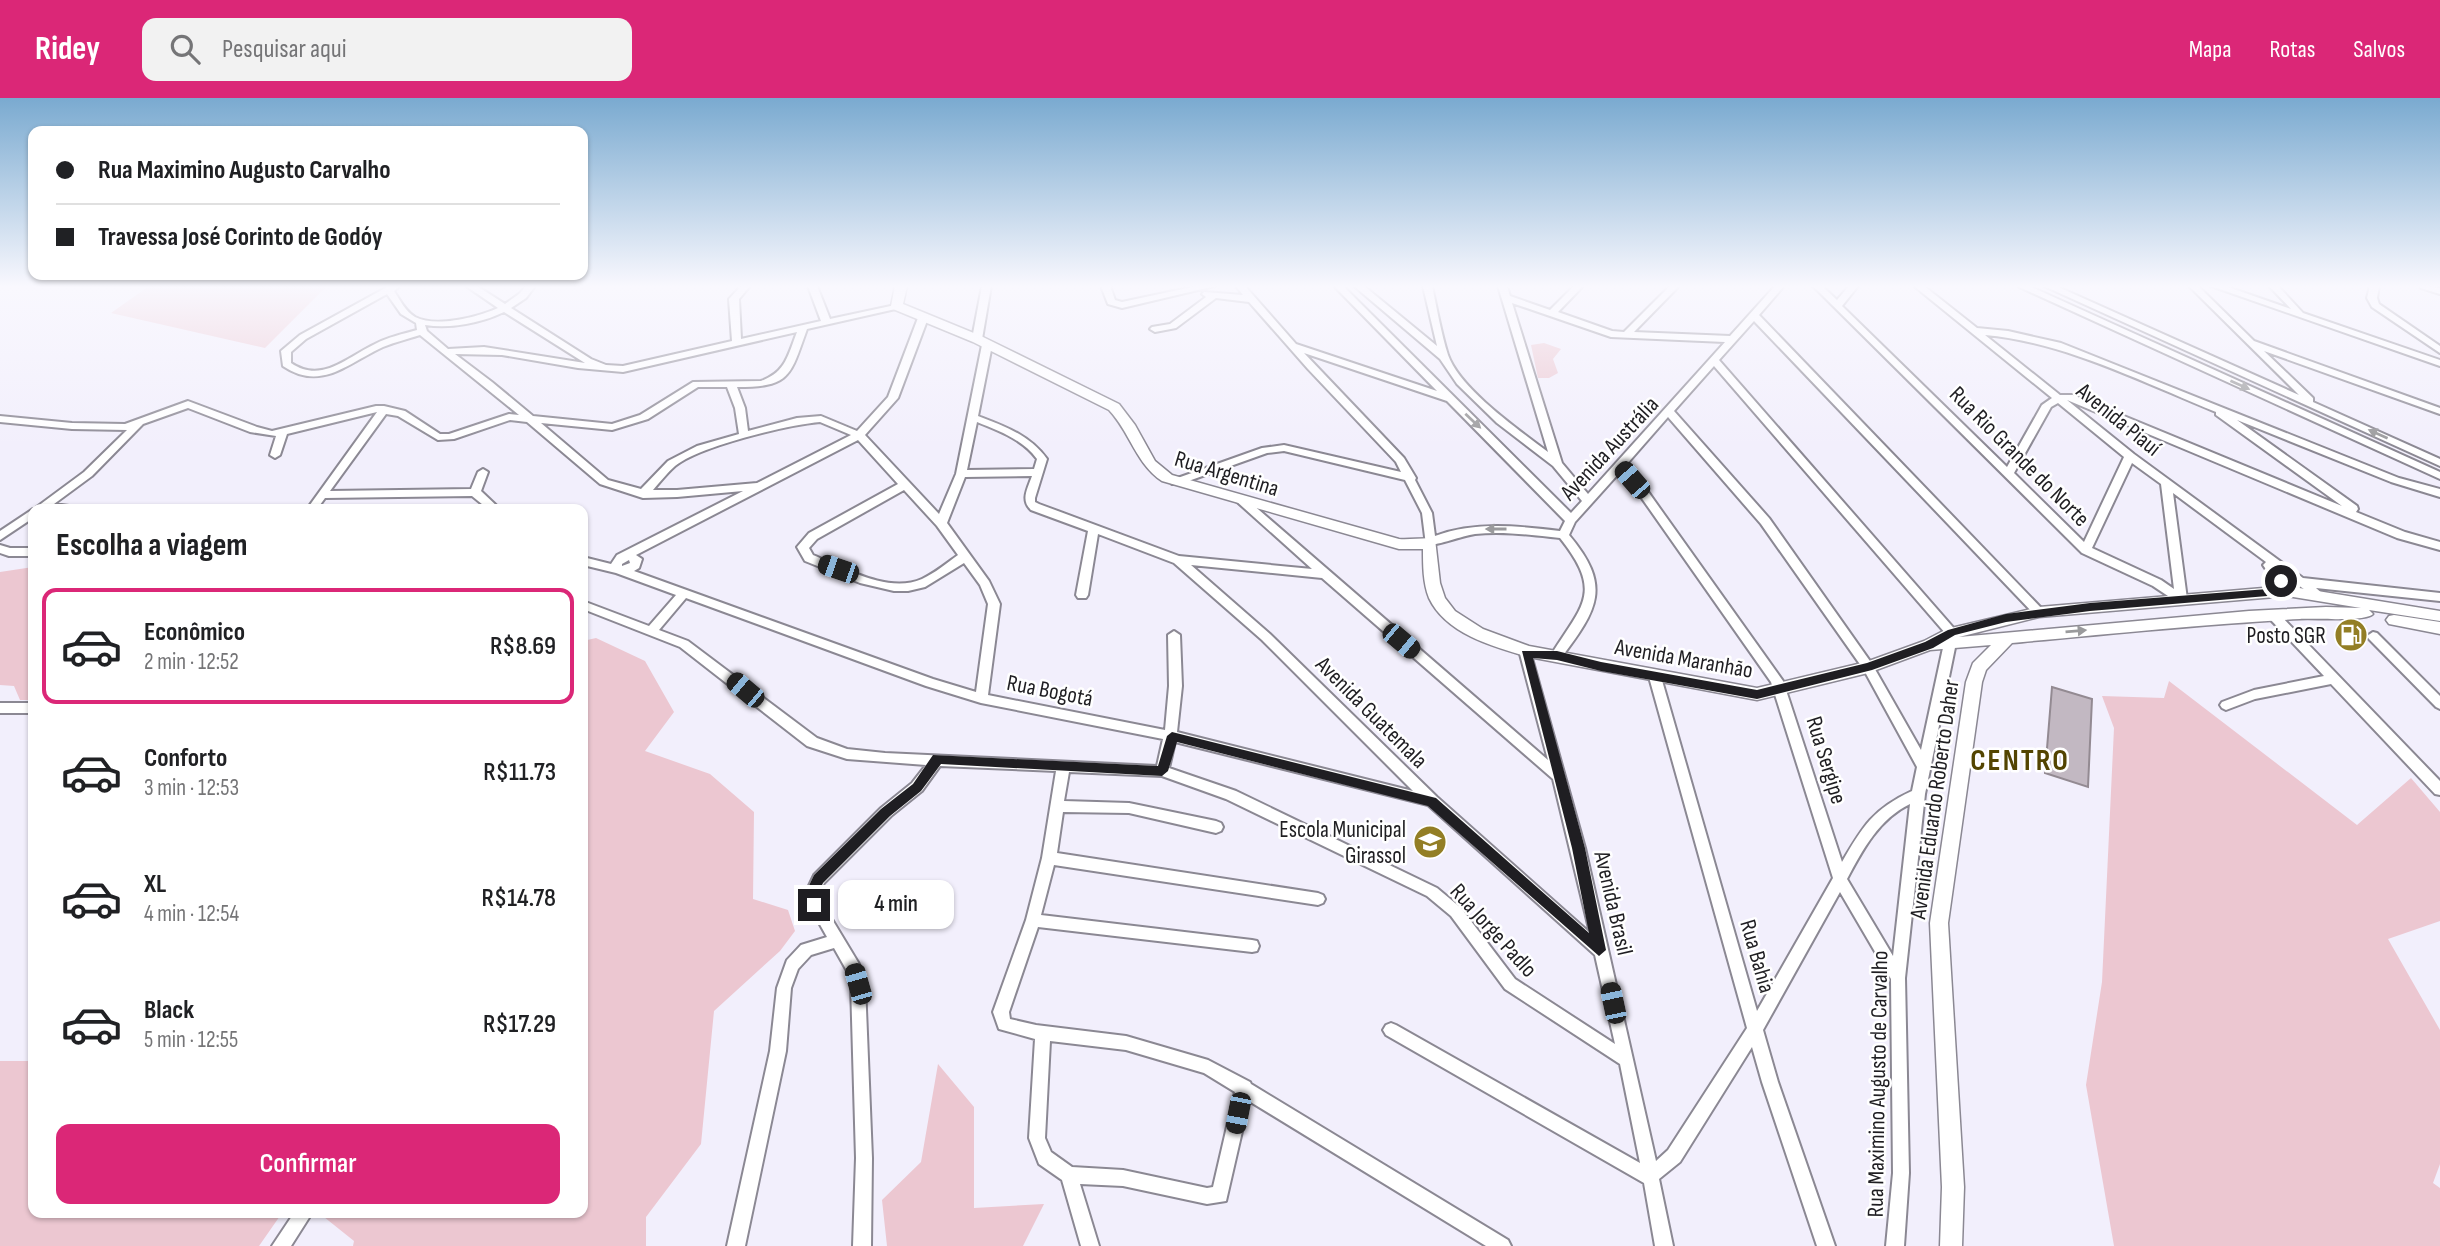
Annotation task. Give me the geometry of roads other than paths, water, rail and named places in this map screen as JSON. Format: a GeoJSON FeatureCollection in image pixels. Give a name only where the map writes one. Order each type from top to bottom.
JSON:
{"type":"FeatureCollection","features":[{"type":"Feature","properties":{"kind":"main road","name":"Rua Argentina"},"geometry":{"type":"LineString","coordinates":[[976,340],[1114,408],[1127,422],[1150,466],[1158,474],[1176,482],[1399,544],[1418,546],[1430,542]]}},
{"type":"Feature","properties":{"kind":"main road"},"geometry":{"type":"LineString","coordinates":[[1430,542],[1434,591],[1441,606],[1474,629],[1526,654]]}},
{"type":"Feature","properties":{"kind":"main road"},"geometry":{"type":"LineString","coordinates":[[1951,639],[2002,619],[2039,612],[2287,592],[2440,616]]}},
{"type":"Feature","properties":{"kind":"main road"},"geometry":{"type":"LineString","coordinates":[[2287,592],[2294,602],[2309,613]]}},
{"type":"Feature","properties":{"kind":"main road"},"geometry":{"type":"LineString","coordinates":[[2249,617],[2282,607],[2269,593]]}},
{"type":"Feature","properties":{"kind":"main road"},"geometry":{"type":"LineString","coordinates":[[2318,596],[2325,603],[2326,612]]}},
{"type":"Feature","properties":{"kind":"main road"},"geometry":{"type":"LineString","coordinates":[[1951,639],[1983,640],[2326,612],[2364,614],[2440,628]]}},
{"type":"Feature","properties":{"kind":"main road"},"geometry":{"type":"LineString","coordinates":[[2002,619],[2014,637]]}},
{"type":"Feature","properties":{"kind":"main road"},"geometry":{"type":"LineString","coordinates":[[1979,667],[1977,655],[1983,640],[2002,619]]}},
{"type":"Feature","properties":{"kind":"main road","name":"Avenida Eduardo Roberto Daher"},"geometry":{"type":"LineString","coordinates":[[1951,1246],[1953,1187],[1939,923],[1970,699],[1979,667],[2014,637]]}},
{"type":"Feature","properties":{"kind":"main road","name":"Avenida Maranhão"},"geometry":{"type":"LineString","coordinates":[[1526,654],[1557,655],[1655,677],[1757,694],[1868,667],[1951,639]]}},
{"type":"Feature","properties":{"kind":"street"},"geometry":{"type":"LineString","coordinates":[[300,340],[286,351],[286,364],[302,373],[327,372],[357,360],[376,346],[391,340]]}},
{"type":"Feature","properties":{"kind":"street"},"geometry":{"type":"LineString","coordinates":[[434,340],[604,482],[643,494],[758,485]]}},
{"type":"Feature","properties":{"kind":"street"},"geometry":{"type":"LineString","coordinates":[[552,340],[604,368]]}},
{"type":"Feature","properties":{"kind":"street"},"geometry":{"type":"LineString","coordinates":[[737,340],[737,344]]}},
{"type":"Feature","properties":{"kind":"street"},"geometry":{"type":"LineString","coordinates":[[446,352],[479,348],[578,367],[616,369],[645,365],[753,340]]}},
{"type":"Feature","properties":{"kind":"street"},"geometry":{"type":"LineString","coordinates":[[0,419],[83,426],[138,424],[188,404],[254,430],[282,433],[367,410],[401,413],[438,437],[450,437],[509,417],[612,427],[644,417],[696,384],[762,384],[781,376],[787,370],[799,340]]}},
{"type":"Feature","properties":{"kind":"street"},"geometry":{"type":"LineString","coordinates":[[619,564],[669,533],[758,485],[859,435],[894,398],[915,340]]}},
{"type":"Feature","properties":{"kind":"street"},"geometry":{"type":"LineString","coordinates":[[1288,340],[1400,460],[1412,478],[1427,513],[1430,542],[1463,530],[1487,529],[1563,535]]}},
{"type":"Feature","properties":{"kind":"street"},"geometry":{"type":"LineString","coordinates":[[1391,340],[1571,520]]}},
{"type":"Feature","properties":{"kind":"street"},"geometry":{"type":"LineString","coordinates":[[1422,340],[1444,357]]}},
{"type":"Feature","properties":{"kind":"street"},"geometry":{"type":"LineString","coordinates":[[1439,340],[1444,357],[1460,382],[1501,421],[1557,464],[1588,502]]}},
{"type":"Feature","properties":{"kind":"street"},"geometry":{"type":"LineString","coordinates":[[1519,340],[1557,464]]}},
{"type":"Feature","properties":{"kind":"street","name":"Avenida Austrália"},"geometry":{"type":"LineString","coordinates":[[1557,655],[1577,629],[1591,600],[1589,572],[1563,535],[1571,520],[1670,413],[1730,340]]}},
{"type":"Feature","properties":{"kind":"street"},"geometry":{"type":"LineString","coordinates":[[1778,340],[2039,612]]}},
{"type":"Feature","properties":{"kind":"street","name":"Rua Rio Grande do Norte"},"geometry":{"type":"LineString","coordinates":[[1871,340],[2086,550],[2157,583],[2181,599]]}},
{"type":"Feature","properties":{"kind":"street","name":"Avenida Piauí"},"geometry":{"type":"LineString","coordinates":[[1985,340],[2130,456],[2318,596]]}},
{"type":"Feature","properties":{"kind":"street"},"geometry":{"type":"LineString","coordinates":[[2033,340],[2058,345],[2440,493]]}},
{"type":"Feature","properties":{"kind":"street"},"geometry":{"type":"LineString","coordinates":[[2139,340],[2440,476]]}},
{"type":"Feature","properties":{"kind":"street"},"geometry":{"type":"LineString","coordinates":[[2167,340],[2440,463]]}},
{"type":"Feature","properties":{"kind":"street"},"geometry":{"type":"LineString","coordinates":[[2248,340],[2314,406]]}},
{"type":"Feature","properties":{"kind":"street"},"geometry":{"type":"LineString","coordinates":[[2371,340],[2440,363]]}},
{"type":"Feature","properties":{"kind":"street"},"geometry":{"type":"LineString","coordinates":[[2423,340],[2440,347]]}},
{"type":"Feature","properties":{"kind":"street"},"geometry":{"type":"LineString","coordinates":[[941,523],[961,474],[975,418],[982,342]]}},
{"type":"Feature","properties":{"kind":"street"},"geometry":{"type":"LineString","coordinates":[[2252,343],[2440,411]]}},
{"type":"Feature","properties":{"kind":"street"},"geometry":{"type":"LineString","coordinates":[[1295,347],[1450,400]]}},
{"type":"Feature","properties":{"kind":"street"},"geometry":{"type":"LineString","coordinates":[[1714,360],[1951,639]]}},
{"type":"Feature","properties":{"kind":"street"},"geometry":{"type":"LineString","coordinates":[[731,385],[740,408],[744,436]]}},
{"type":"Feature","properties":{"kind":"street"},"geometry":{"type":"LineString","coordinates":[[2008,475],[2047,405],[2059,398],[2070,397],[2300,494],[2440,546]]}},
{"type":"Feature","properties":{"kind":"street"},"geometry":{"type":"LineString","coordinates":[[2203,401],[2370,522]]}},
{"type":"Feature","properties":{"kind":"street"},"geometry":{"type":"LineString","coordinates":[[315,504],[384,410]]}},
{"type":"Feature","properties":{"kind":"street"},"geometry":{"type":"LineString","coordinates":[[1670,413],[1765,521],[1868,667],[1923,765]]}},
{"type":"Feature","properties":{"kind":"street"},"geometry":{"type":"LineString","coordinates":[[2088,422],[2112,414]]}},
{"type":"Feature","properties":{"kind":"street"},"geometry":{"type":"LineString","coordinates":[[975,418],[1012,434],[1038,452],[1042,459],[1030,503],[1093,531],[1178,560],[1322,574]]}},
{"type":"Feature","properties":{"kind":"street"},"geometry":{"type":"LineString","coordinates":[[643,494],[672,463],[688,454],[797,421],[821,419],[859,435],[941,523],[985,584],[994,604],[981,698]]}},
{"type":"Feature","properties":{"kind":"street"},"geometry":{"type":"LineString","coordinates":[[46,504],[88,474],[138,424]]}},
{"type":"Feature","properties":{"kind":"street"},"geometry":{"type":"LineString","coordinates":[[2251,435],[2263,425]]}},
{"type":"Feature","properties":{"kind":"street"},"geometry":{"type":"LineString","coordinates":[[275,455],[282,433]]}},
{"type":"Feature","properties":{"kind":"street"},"geometry":{"type":"LineString","coordinates":[[1529,443],[1548,435]]}},
{"type":"Feature","properties":{"kind":"street"},"geometry":{"type":"LineString","coordinates":[[1176,482],[1266,450],[1284,448],[1412,478]]}},
{"type":"Feature","properties":{"kind":"street"},"geometry":{"type":"LineString","coordinates":[[2086,550],[2130,456]]}},
{"type":"Feature","properties":{"kind":"street","name":"Rua Sergipe"},"geometry":{"type":"LineString","coordinates":[[1620,465],[1645,495],[1782,690],[1841,881],[1898,978]]}},
{"type":"Feature","properties":{"kind":"street"},"geometry":{"type":"LineString","coordinates":[[475,492],[483,472]]}},
{"type":"Feature","properties":{"kind":"street"},"geometry":{"type":"LineString","coordinates":[[961,474],[1038,472]]}},
{"type":"Feature","properties":{"kind":"street"},"geometry":{"type":"LineString","coordinates":[[2166,483],[2181,599]]}},
{"type":"Feature","properties":{"kind":"street"},"geometry":{"type":"LineString","coordinates":[[2300,494],[2313,491],[2316,483]]}},
{"type":"Feature","properties":{"kind":"street"},"geometry":{"type":"LineString","coordinates":[[904,485],[813,536],[803,547],[803,554],[873,581],[908,587],[931,580],[964,557]]}},
{"type":"Feature","properties":{"kind":"street"},"geometry":{"type":"LineString","coordinates":[[2426,489],[2440,487]]}},
{"type":"Feature","properties":{"kind":"street"},"geometry":{"type":"LineString","coordinates":[[321,495],[475,492],[489,504]]}},
{"type":"Feature","properties":{"kind":"street"},"geometry":{"type":"LineString","coordinates":[[1240,500],[1322,574],[1559,776]]}},
{"type":"Feature","properties":{"kind":"street"},"geometry":{"type":"LineString","coordinates":[[0,536],[28,517]]}},
{"type":"Feature","properties":{"kind":"street"},"geometry":{"type":"LineString","coordinates":[[1082,595],[1093,531]]}},
{"type":"Feature","properties":{"kind":"street"},"geometry":{"type":"LineString","coordinates":[[619,564],[630,569],[669,533]]}},
{"type":"Feature","properties":{"kind":"street"},"geometry":{"type":"LineString","coordinates":[[0,549],[28,552]]}},
{"type":"Feature","properties":{"kind":"street","name":"Avenida Piauí"},"geometry":{"type":"LineString","coordinates":[[2263,556],[2287,592]]}},
{"type":"Feature","properties":{"kind":"street","name":"Avenida Guatemala"},"geometry":{"type":"LineString","coordinates":[[1178,560],[1266,637],[1432,802],[1599,950]]}},
{"type":"Feature","properties":{"kind":"street","name":"Rua Bogotá"},"geometry":{"type":"LineString","coordinates":[[636,561],[669,588]]}},
{"type":"Feature","properties":{"kind":"street","name":"Rua Bogotá"},"geometry":{"type":"LineString","coordinates":[[588,562],[619,564],[669,588],[930,683],[981,698],[1172,736],[1432,802]]}},
{"type":"Feature","properties":{"kind":"street"},"geometry":{"type":"LineString","coordinates":[[2300,582],[2440,597]]}},
{"type":"Feature","properties":{"kind":"street"},"geometry":{"type":"LineString","coordinates":[[2371,589],[2376,606]]}},
{"type":"Feature","properties":{"kind":"street"},"geometry":{"type":"LineString","coordinates":[[652,630],[684,593]]}},
{"type":"Feature","properties":{"kind":"street","name":"Rua Jorge Padlo"},"geometry":{"type":"LineString","coordinates":[[588,607],[652,630],[695,651],[812,742],[829,749],[884,758],[1162,771],[1231,795],[1432,892],[1456,912],[1510,984],[1626,1060]]}},
{"type":"Feature","properties":{"kind":"street"},"geometry":{"type":"LineString","coordinates":[[2274,616],[2440,790]]}},
{"type":"Feature","properties":{"kind":"street"},"geometry":{"type":"LineString","coordinates":[[1162,771],[1172,736],[1177,670],[1174,635]]}},
{"type":"Feature","properties":{"kind":"street"},"geometry":{"type":"LineString","coordinates":[[2373,636],[2440,704]]}},
{"type":"Feature","properties":{"kind":"street","name":"Rua Maximino Augusto de Carvalho"},"geometry":{"type":"LineString","coordinates":[[1895,1246],[1900,1172],[1898,978],[1918,794],[1951,639]]}},
{"type":"Feature","properties":{"kind":"street","name":"Avenida Brasil"},"geometry":{"type":"LineString","coordinates":[[1526,654],[1578,848],[1626,1060],[1664,1246]]}},
{"type":"Feature","properties":{"kind":"street","name":"Rua Bahia"},"geometry":{"type":"LineString","coordinates":[[1655,677],[1755,1029],[1826,1246]]}},
{"type":"Feature","properties":{"kind":"street"},"geometry":{"type":"LineString","coordinates":[[2226,705],[2255,695],[2333,679]]}},
{"type":"Feature","properties":{"kind":"street"},"geometry":{"type":"LineString","coordinates":[[0,708],[28,708]]}},
{"type":"Feature","properties":{"kind":"street"},"geometry":{"type":"LineString","coordinates":[[862,1246],[864,1158],[858,984],[854,968],[835,941],[811,896],[813,887],[886,812],[917,788],[937,759]]}},
{"type":"Feature","properties":{"kind":"street"},"geometry":{"type":"LineString","coordinates":[[1063,765],[1049,858],[1002,1020],[1009,1027],[1126,1043],[1208,1067],[1502,1246]]}},
{"type":"Feature","properties":{"kind":"street"},"geometry":{"type":"LineString","coordinates":[[1391,1030],[1649,1177],[1674,1156],[1755,1029],[1876,821],[1893,806],[1918,794]]}},
{"type":"Feature","properties":{"kind":"street"},"geometry":{"type":"LineString","coordinates":[[1057,806],[1129,808],[1216,827]]}},
{"type":"Feature","properties":{"kind":"street"},"geometry":{"type":"LineString","coordinates":[[1049,858],[1318,899]]}},
{"type":"Feature","properties":{"kind":"street"},"geometry":{"type":"LineString","coordinates":[[1033,920],[1252,946]]}},
{"type":"Feature","properties":{"kind":"street"},"geometry":{"type":"LineString","coordinates":[[736,1246],[778,1051],[788,976],[792,965],[806,950],[835,941]]}},
{"type":"Feature","properties":{"kind":"street"},"geometry":{"type":"LineString","coordinates":[[1043,1032],[1037,1138],[1045,1158],[1069,1175],[1123,1178],[1207,1196],[1220,1195],[1244,1087]]}},
{"type":"Feature","properties":{"kind":"street"},"geometry":{"type":"LineString","coordinates":[[1069,1175],[1090,1246]]}},
{"type":"Feature","properties":{"kind":"street"},"geometry":{"type":"LineString","coordinates":[[281,1246],[301,1218]]}},
{"type":"Feature","properties":{"kind":"place","name":"Posto SGR"},"geometry":{"type":"Point","coordinates":[2351,635]}},
{"type":"Feature","properties":{"kind":"place","name":"Escola Municipal Girassol"},"geometry":{"type":"Point","coordinates":[1430,842]}},
{"type":"Feature","properties":{"kind":"district","name":"CENTRO"},"geometry":{"type":"Point","coordinates":[2020,760]}}]}
